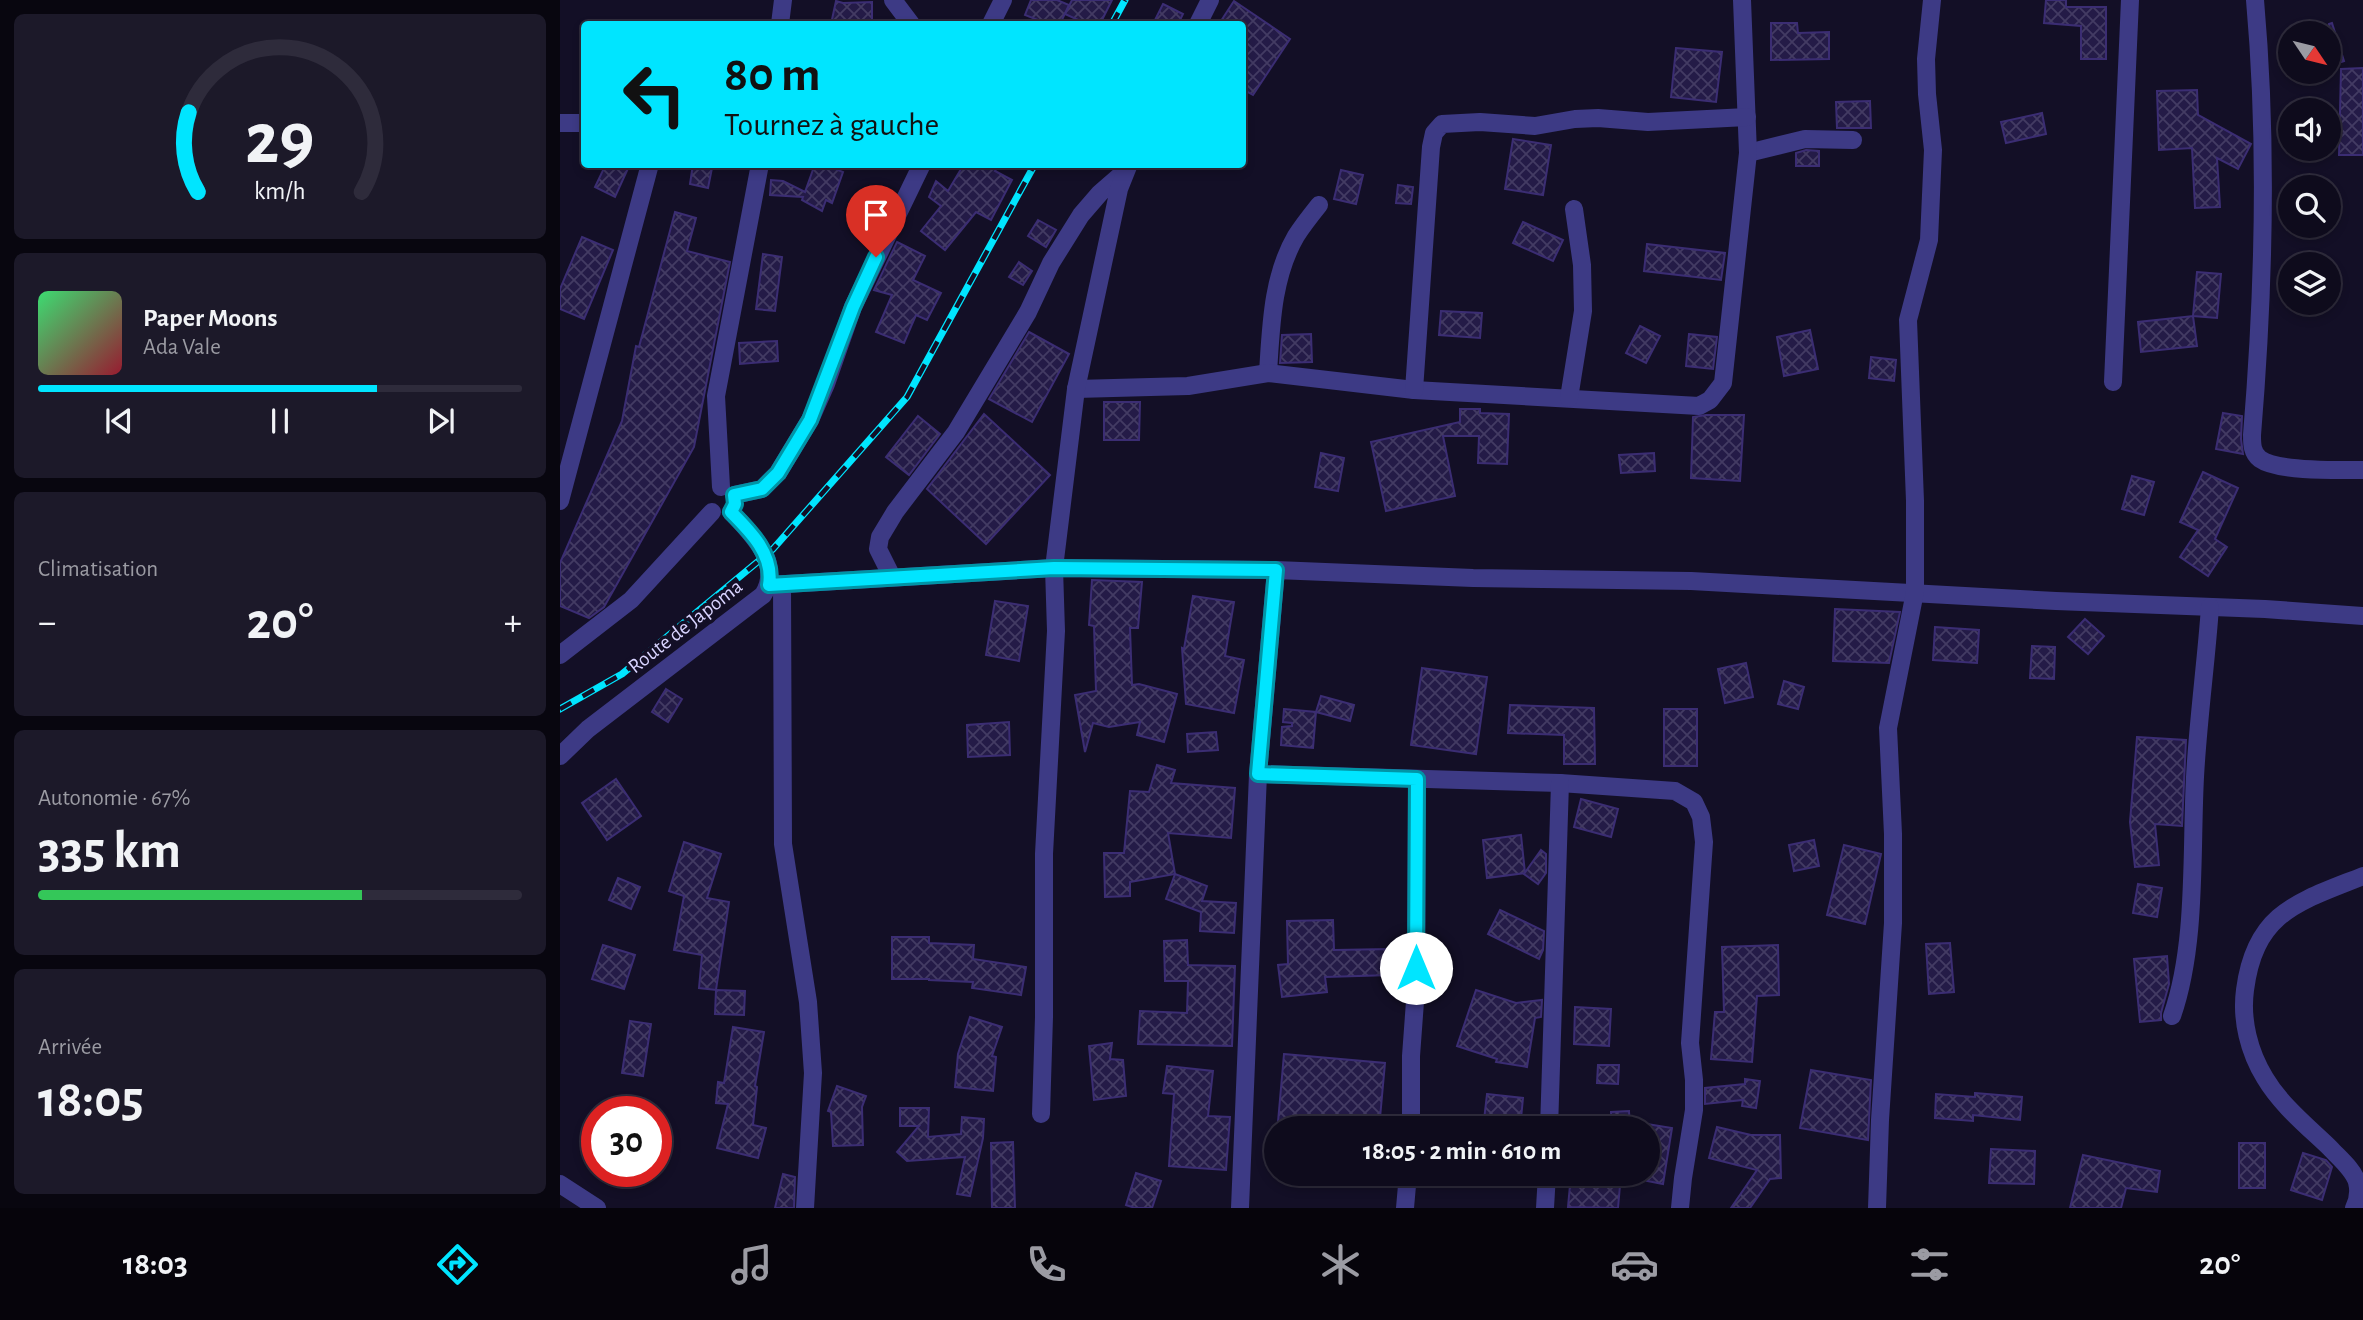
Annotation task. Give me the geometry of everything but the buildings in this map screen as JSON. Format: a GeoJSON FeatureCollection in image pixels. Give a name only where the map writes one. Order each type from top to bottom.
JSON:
{"type":"FeatureCollection","features":[{"type":"Feature","properties":{"kind":"street"},"geometry":{"type":"LineString","coordinates":[[780,21],[783,0]]}},
{"type":"Feature","properties":{"kind":"street"},"geometry":{"type":"LineString","coordinates":[[893,0],[909,21]]}},
{"type":"Feature","properties":{"kind":"street"},"geometry":{"type":"LineString","coordinates":[[992,21],[1003,0]]}},
{"type":"Feature","properties":{"kind":"street"},"geometry":{"type":"LineString","coordinates":[[1200,21],[1210,0]]}},
{"type":"Feature","properties":{"kind":"street"},"geometry":{"type":"LineString","coordinates":[[1076,389],[1188,386],[1268,373],[1414,390],[1699,406],[1710,400],[1723,383],[1748,153],[1742,0]]}},
{"type":"Feature","properties":{"kind":"street"},"geometry":{"type":"LineString","coordinates":[[1877,1208],[1893,923],[1893,834],[1888,728],[1915,592],[1908,320],[1929,240],[1933,150],[1926,59],[1932,0]]}},
{"type":"Feature","properties":{"kind":"street"},"geometry":{"type":"LineString","coordinates":[[2113,383],[2130,0]]}},
{"type":"Feature","properties":{"kind":"street"},"geometry":{"type":"LineString","coordinates":[[2255,0],[2263,121],[2263,196],[2262,289],[2252,450],[2260,459],[2273,465],[2363,470]]}},
{"type":"Feature","properties":{"kind":"street"},"geometry":{"type":"LineString","coordinates":[[1414,390],[1431,147],[1434,132],[1442,124],[1480,122],[1535,126],[1598,118],[1648,122],[1747,117]]}},
{"type":"Feature","properties":{"kind":"street"},"geometry":{"type":"LineString","coordinates":[[560,123],[581,124]]}},
{"type":"Feature","properties":{"kind":"street"},"geometry":{"type":"LineString","coordinates":[[1748,153],[1805,139],[1853,140]]}},
{"type":"Feature","properties":{"kind":"street"},"geometry":{"type":"LineString","coordinates":[[560,501],[649,168]]}},
{"type":"Feature","properties":{"kind":"street"},"geometry":{"type":"LineString","coordinates":[[759,168],[716,396],[729,498],[721,516],[712,512],[707,505],[708,496],[713,490],[729,498],[762,489],[778,473],[810,420],[853,307],[920,168]]}},
{"type":"Feature","properties":{"kind":"street"},"geometry":{"type":"LineString","coordinates":[[1041,1114],[1044,854],[1056,631],[1054,568],[1076,389],[1119,189],[1127,168]]}},
{"type":"Feature","properties":{"kind":"street"},"geometry":{"type":"LineString","coordinates":[[892,577],[878,549],[880,537],[924,472],[956,432],[1028,312],[1051,263],[1081,215],[1127,168]]}},
{"type":"Feature","properties":{"kind":"street"},"geometry":{"type":"LineString","coordinates":[[1268,373],[1273,307],[1282,268],[1296,237],[1319,205]]}},
{"type":"Feature","properties":{"kind":"street"},"geometry":{"type":"LineString","coordinates":[[1569,398],[1583,311],[1582,265],[1574,209]]}},
{"type":"Feature","properties":{"kind":"street","name":"Route de Japoma"},"geometry":{"type":"LineString","coordinates":[[560,756],[588,729],[776,585],[765,554],[729,498]]}},
{"type":"Feature","properties":{"kind":"street"},"geometry":{"type":"LineString","coordinates":[[560,655],[631,600],[712,512]]}},
{"type":"Feature","properties":{"kind":"street"},"geometry":{"type":"LineString","coordinates":[[805,1208],[813,1073],[808,1002],[783,844],[776,585],[1054,568],[1276,570],[1474,578],[1691,581],[2056,601],[2265,608],[2363,616]]}},
{"type":"Feature","properties":{"kind":"street"},"geometry":{"type":"LineString","coordinates":[[1240,1208],[1258,774],[1276,570]]}},
{"type":"Feature","properties":{"kind":"street"},"geometry":{"type":"LineString","coordinates":[[2172,1016],[2180,993],[2185,958],[2200,709],[2210,607]]}},
{"type":"Feature","properties":{"kind":"street"},"geometry":{"type":"LineString","coordinates":[[1258,774],[1560,783],[1675,791],[1694,802],[1701,817],[1704,842],[1689,1043],[1694,1080],[1694,1110],[1680,1208]]}},
{"type":"Feature","properties":{"kind":"street"},"geometry":{"type":"LineString","coordinates":[[1411,1116],[1411,1056],[1416,989],[1417,779]]}},
{"type":"Feature","properties":{"kind":"street"},"geometry":{"type":"LineString","coordinates":[[1549,1116],[1560,783]]}},
{"type":"Feature","properties":{"kind":"street"},"geometry":{"type":"LineString","coordinates":[[2354,1208],[2358,1200],[2357,1181],[2344,1163],[2287,1107],[2264,1077],[2248,1039],[2243,1006],[2248,967],[2262,934],[2290,907],[2363,876]]}},
{"type":"Feature","properties":{"kind":"street"},"geometry":{"type":"LineString","coordinates":[[560,1184],[597,1208]]}},
{"type":"Feature","properties":{"kind":"street"},"geometry":{"type":"LineString","coordinates":[[1405,1208],[1407,1186]]}},
{"type":"Feature","properties":{"kind":"street"},"geometry":{"type":"LineString","coordinates":[[1545,1208],[1546,1186]]}},
{"type":"Feature","properties":{"kind":"railway"},"geometry":{"type":"LineString","coordinates":[[1114,21],[1125,0]]}},
{"type":"Feature","properties":{"kind":"railway"},"geometry":{"type":"LineString","coordinates":[[560,709],[622,674],[773,549],[907,397],[1033,168]]}},
{"type":"Feature","properties":{"kind":"route"},"geometry":{"type":"LineString","coordinates":[[876,257],[853,307],[826,384],[810,420],[778,473],[762,489],[734,495],[735,504],[731,512],[747,528],[765,554],[771,572],[769,585],[1054,568],[1276,570],[1258,774],[1417,779],[1416,968]]}}]}
